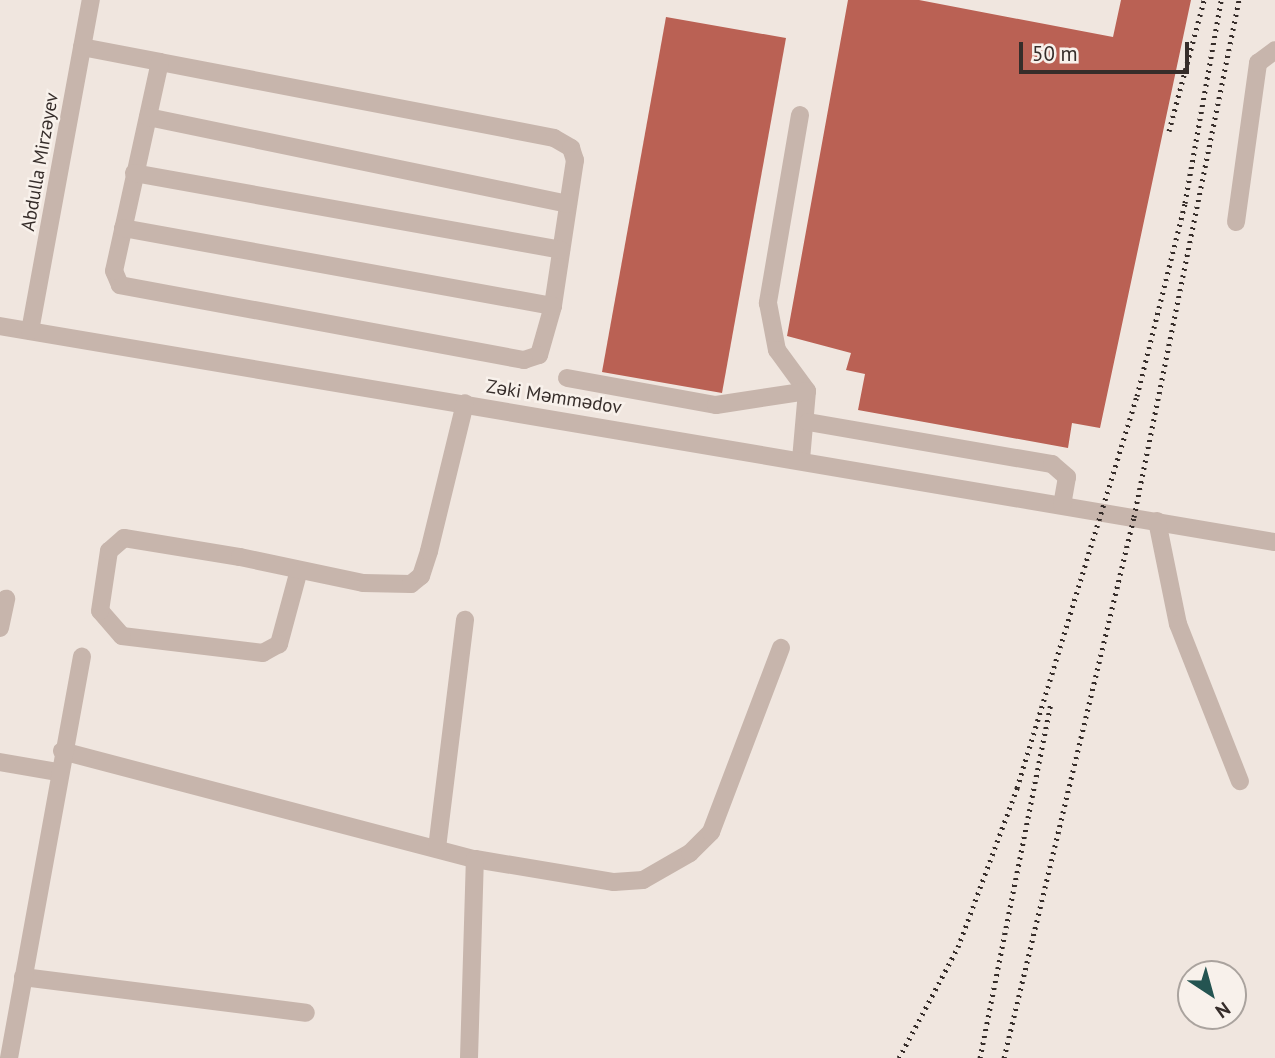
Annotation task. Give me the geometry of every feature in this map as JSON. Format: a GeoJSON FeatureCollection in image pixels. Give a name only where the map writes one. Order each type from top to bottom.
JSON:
{"type":"FeatureCollection","features":[{"type":"Feature","properties":{"kind":"street","name":"Abdulla Mirzəyev"},"geometry":{"type":"LineString","coordinates":[[30,331],[91,0]]}},
{"type":"Feature","properties":{"kind":"street"},"geometry":{"type":"LineString","coordinates":[[82,47],[160,62],[555,138],[571,148],[575,160],[553,306],[539,355],[524,360],[120,285],[114,271],[160,62]]}},
{"type":"Feature","properties":{"kind":"street"},"geometry":{"type":"LineString","coordinates":[[1236,222],[1258,63],[1275,50]]}},
{"type":"Feature","properties":{"kind":"street"},"geometry":{"type":"LineString","coordinates":[[800,115],[768,303],[777,350],[807,391],[808,422],[801,459]]}},
{"type":"Feature","properties":{"kind":"street"},"geometry":{"type":"LineString","coordinates":[[148,117],[568,204]]}},
{"type":"Feature","properties":{"kind":"street"},"geometry":{"type":"LineString","coordinates":[[134,173],[561,250]]}},
{"type":"Feature","properties":{"kind":"street"},"geometry":{"type":"LineString","coordinates":[[124,228],[553,306]]}},
{"type":"Feature","properties":{"kind":"street","name":"Zəki Məmmədov"},"geometry":{"type":"LineString","coordinates":[[0,326],[801,459],[1275,542]]}},
{"type":"Feature","properties":{"kind":"street"},"geometry":{"type":"LineString","coordinates":[[567,379],[705,404],[807,391]]}},
{"type":"Feature","properties":{"kind":"street"},"geometry":{"type":"LineString","coordinates":[[299,570],[279,644],[263,653],[122,636],[100,611],[108,551],[124,538],[299,570],[363,583],[411,584],[421,576],[465,404]]}},
{"type":"Feature","properties":{"kind":"street"},"geometry":{"type":"LineString","coordinates":[[808,422],[1052,464],[1067,477],[1062,505]]}},
{"type":"Feature","properties":{"kind":"street"},"geometry":{"type":"LineString","coordinates":[[1157,521],[1178,624],[1240,781]]}},
{"type":"Feature","properties":{"kind":"street"},"geometry":{"type":"LineString","coordinates":[[0,628],[6,599]]}},
{"type":"Feature","properties":{"kind":"street"},"geometry":{"type":"LineString","coordinates":[[437,848],[465,620]]}},
{"type":"Feature","properties":{"kind":"street"},"geometry":{"type":"LineString","coordinates":[[62,751],[475,859],[614,882],[643,880],[690,853],[711,832],[781,648]]}},
{"type":"Feature","properties":{"kind":"street"},"geometry":{"type":"LineString","coordinates":[[9,1058],[58,772],[82,657]]}},
{"type":"Feature","properties":{"kind":"street"},"geometry":{"type":"LineString","coordinates":[[0,762],[58,772]]}},
{"type":"Feature","properties":{"kind":"street"},"geometry":{"type":"LineString","coordinates":[[469,1058],[475,859]]}},
{"type":"Feature","properties":{"kind":"street"},"geometry":{"type":"LineString","coordinates":[[23,978],[306,1013]]}},
{"type":"Feature","properties":{"kind":"building"},"geometry":{"type":"Polygon","coordinates":[[[848,0],[919,0],[1113,37],[1121,0],[1191,0],[1100,428],[1072,423],[1068,448],[858,410],[865,374],[846,370],[851,353],[787,336],[848,0]]]}},
{"type":"Feature","properties":{"kind":"building"},"geometry":{"type":"Polygon","coordinates":[[[666,17],[786,38],[722,393],[602,372],[666,17]]]}},
{"type":"Feature","properties":{"kind":"railway"},"geometry":{"type":"LineString","coordinates":[[1169,131],[1204,0]]}},
{"type":"Feature","properties":{"kind":"railway"},"geometry":{"type":"LineString","coordinates":[[899,1058],[958,947],[1017,788],[1137,396],[1185,203],[1221,0]]}},
{"type":"Feature","properties":{"kind":"railway"},"geometry":{"type":"LineString","coordinates":[[1004,1058],[1134,517],[1239,0]]}},
{"type":"Feature","properties":{"kind":"railway"},"geometry":{"type":"LineString","coordinates":[[980,1058],[1051,703]]}}]}
